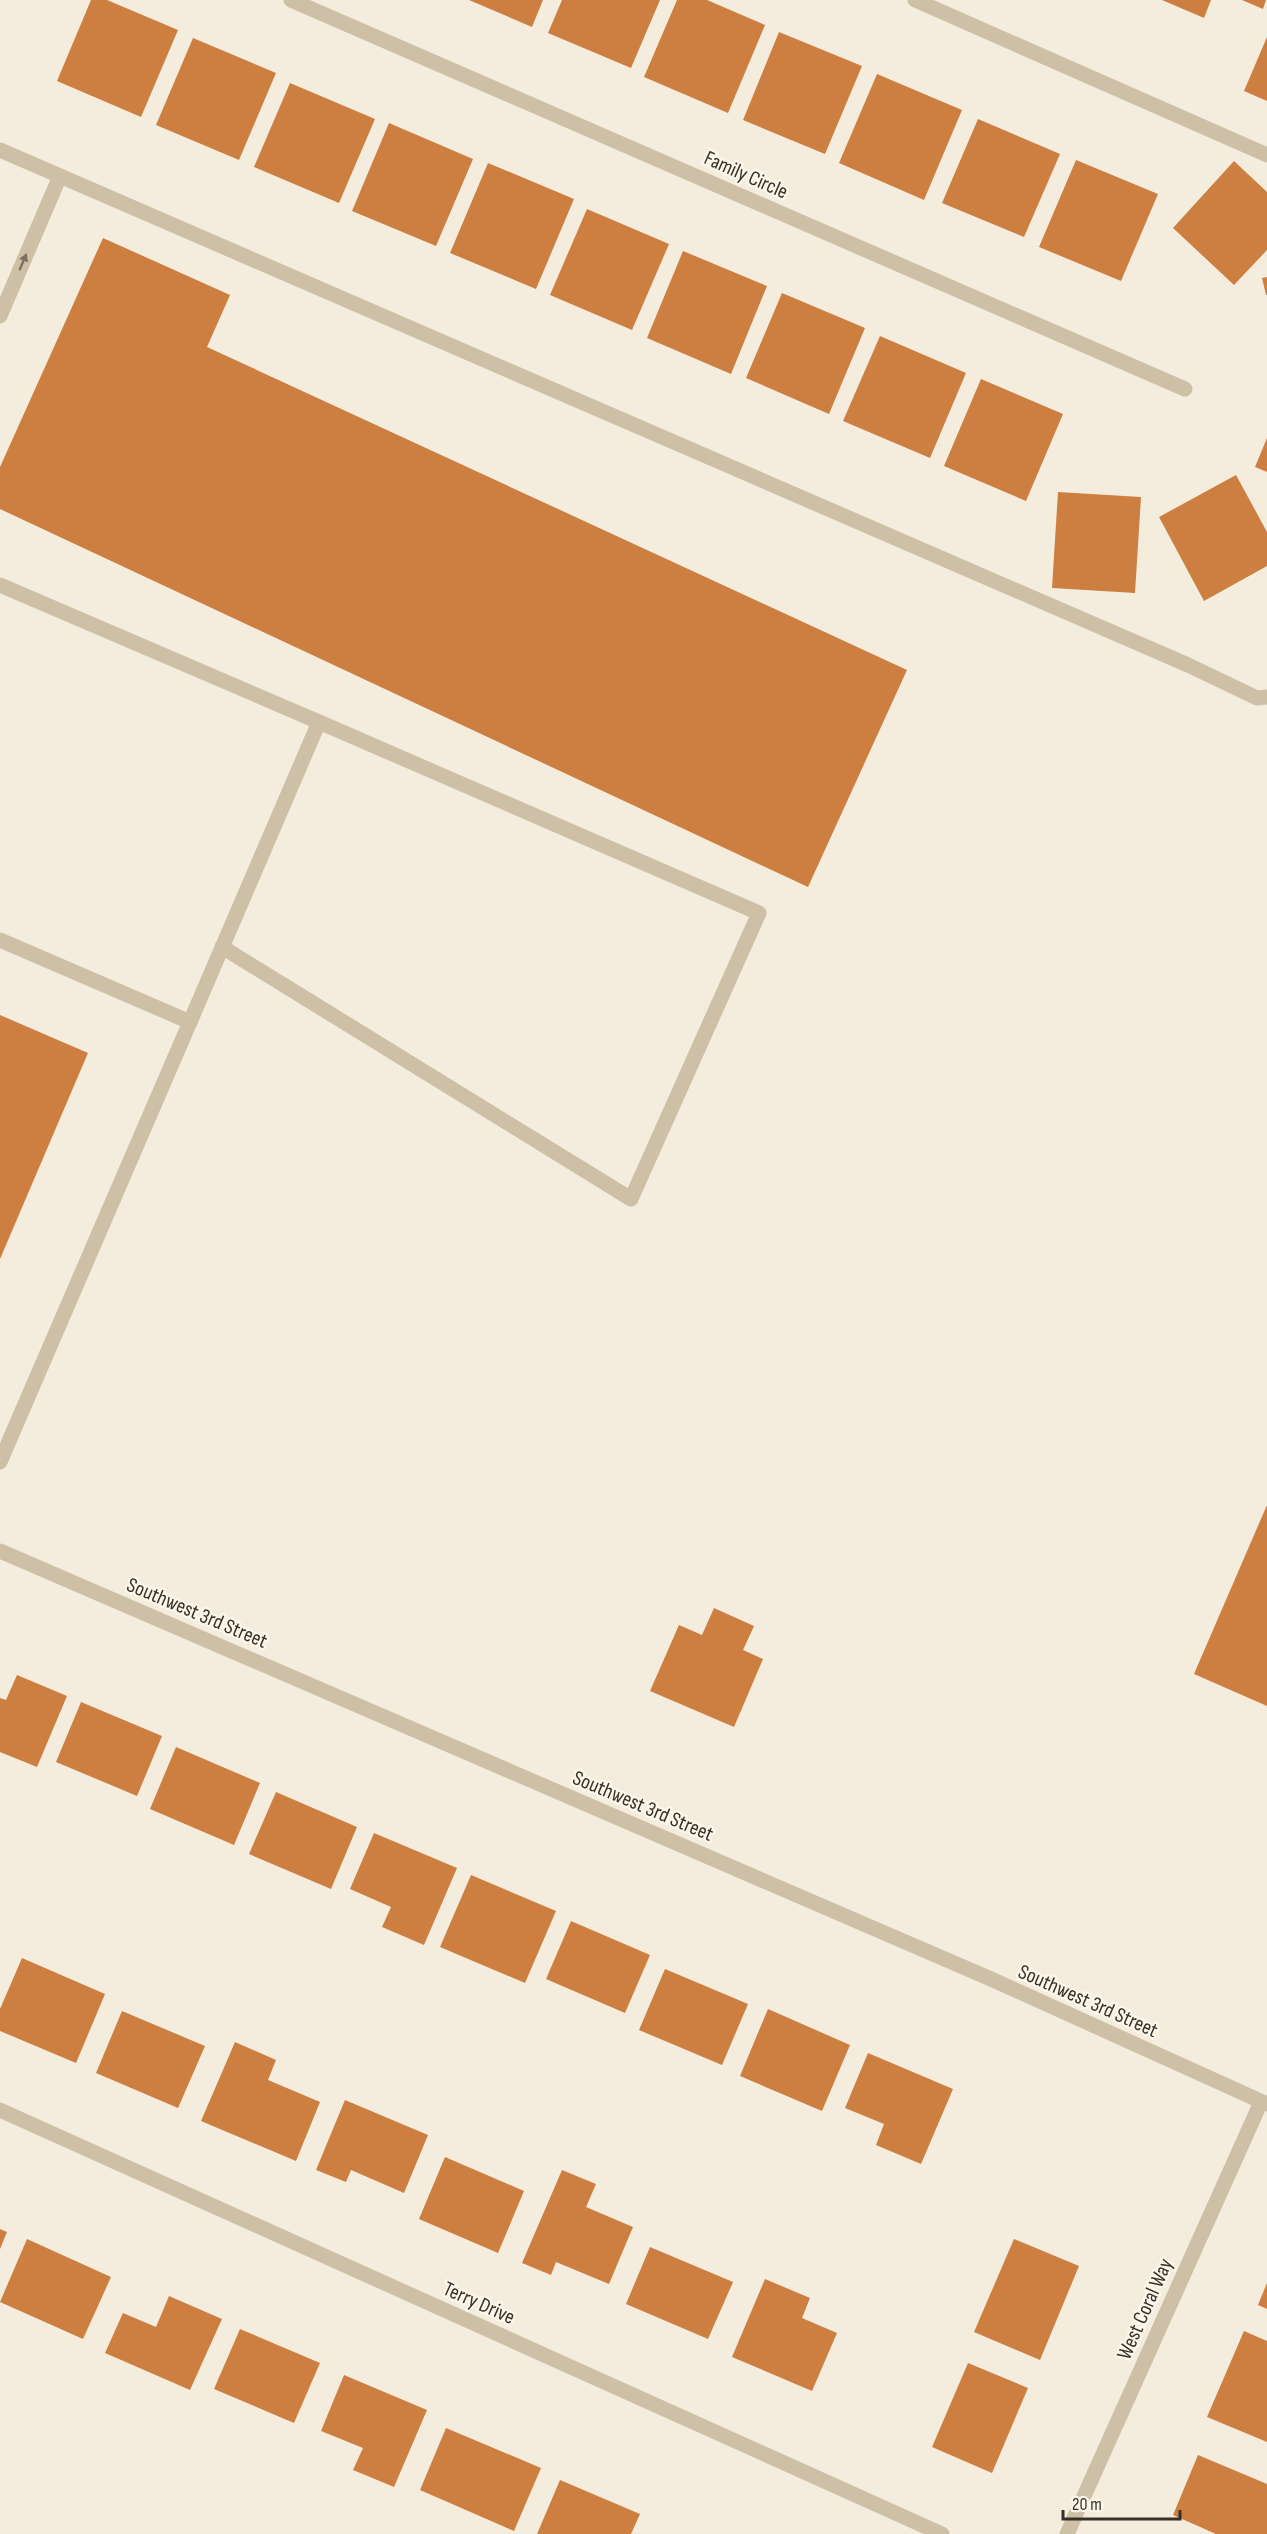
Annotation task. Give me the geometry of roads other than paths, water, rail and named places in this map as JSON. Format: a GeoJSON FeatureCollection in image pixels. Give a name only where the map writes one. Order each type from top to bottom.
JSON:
{"type":"FeatureCollection","features":[{"type":"Feature","properties":{"kind":"street","name":"Family Circle"},"geometry":{"type":"LineString","coordinates":[[291,0],[1185,389]]}},
{"type":"Feature","properties":{"kind":"street"},"geometry":{"type":"LineString","coordinates":[[915,0],[1267,155]]}},
{"type":"Feature","properties":{"kind":"street"},"geometry":{"type":"LineString","coordinates":[[0,150],[1188,665],[1257,698],[1267,697]]}},
{"type":"Feature","properties":{"kind":"street"},"geometry":{"type":"LineString","coordinates":[[0,316],[60,176]]}},
{"type":"Feature","properties":{"kind":"street"},"geometry":{"type":"LineString","coordinates":[[0,585],[759,913],[631,1199],[222,948]]}},
{"type":"Feature","properties":{"kind":"street"},"geometry":{"type":"LineString","coordinates":[[0,1462],[319,722]]}},
{"type":"Feature","properties":{"kind":"street"},"geometry":{"type":"LineString","coordinates":[[0,940],[190,1022]]}},
{"type":"Feature","properties":{"kind":"street","name":"Southwest 3rd Street"},"geometry":{"type":"LineString","coordinates":[[0,1551],[969,1970],[1264,2103]]}},
{"type":"Feature","properties":{"kind":"street","name":"West Coral Way"},"geometry":{"type":"LineString","coordinates":[[1067,2534],[1264,2103]]}},
{"type":"Feature","properties":{"kind":"street","name":"Terry Drive"},"geometry":{"type":"LineString","coordinates":[[0,2110],[942,2534]]}}]}
